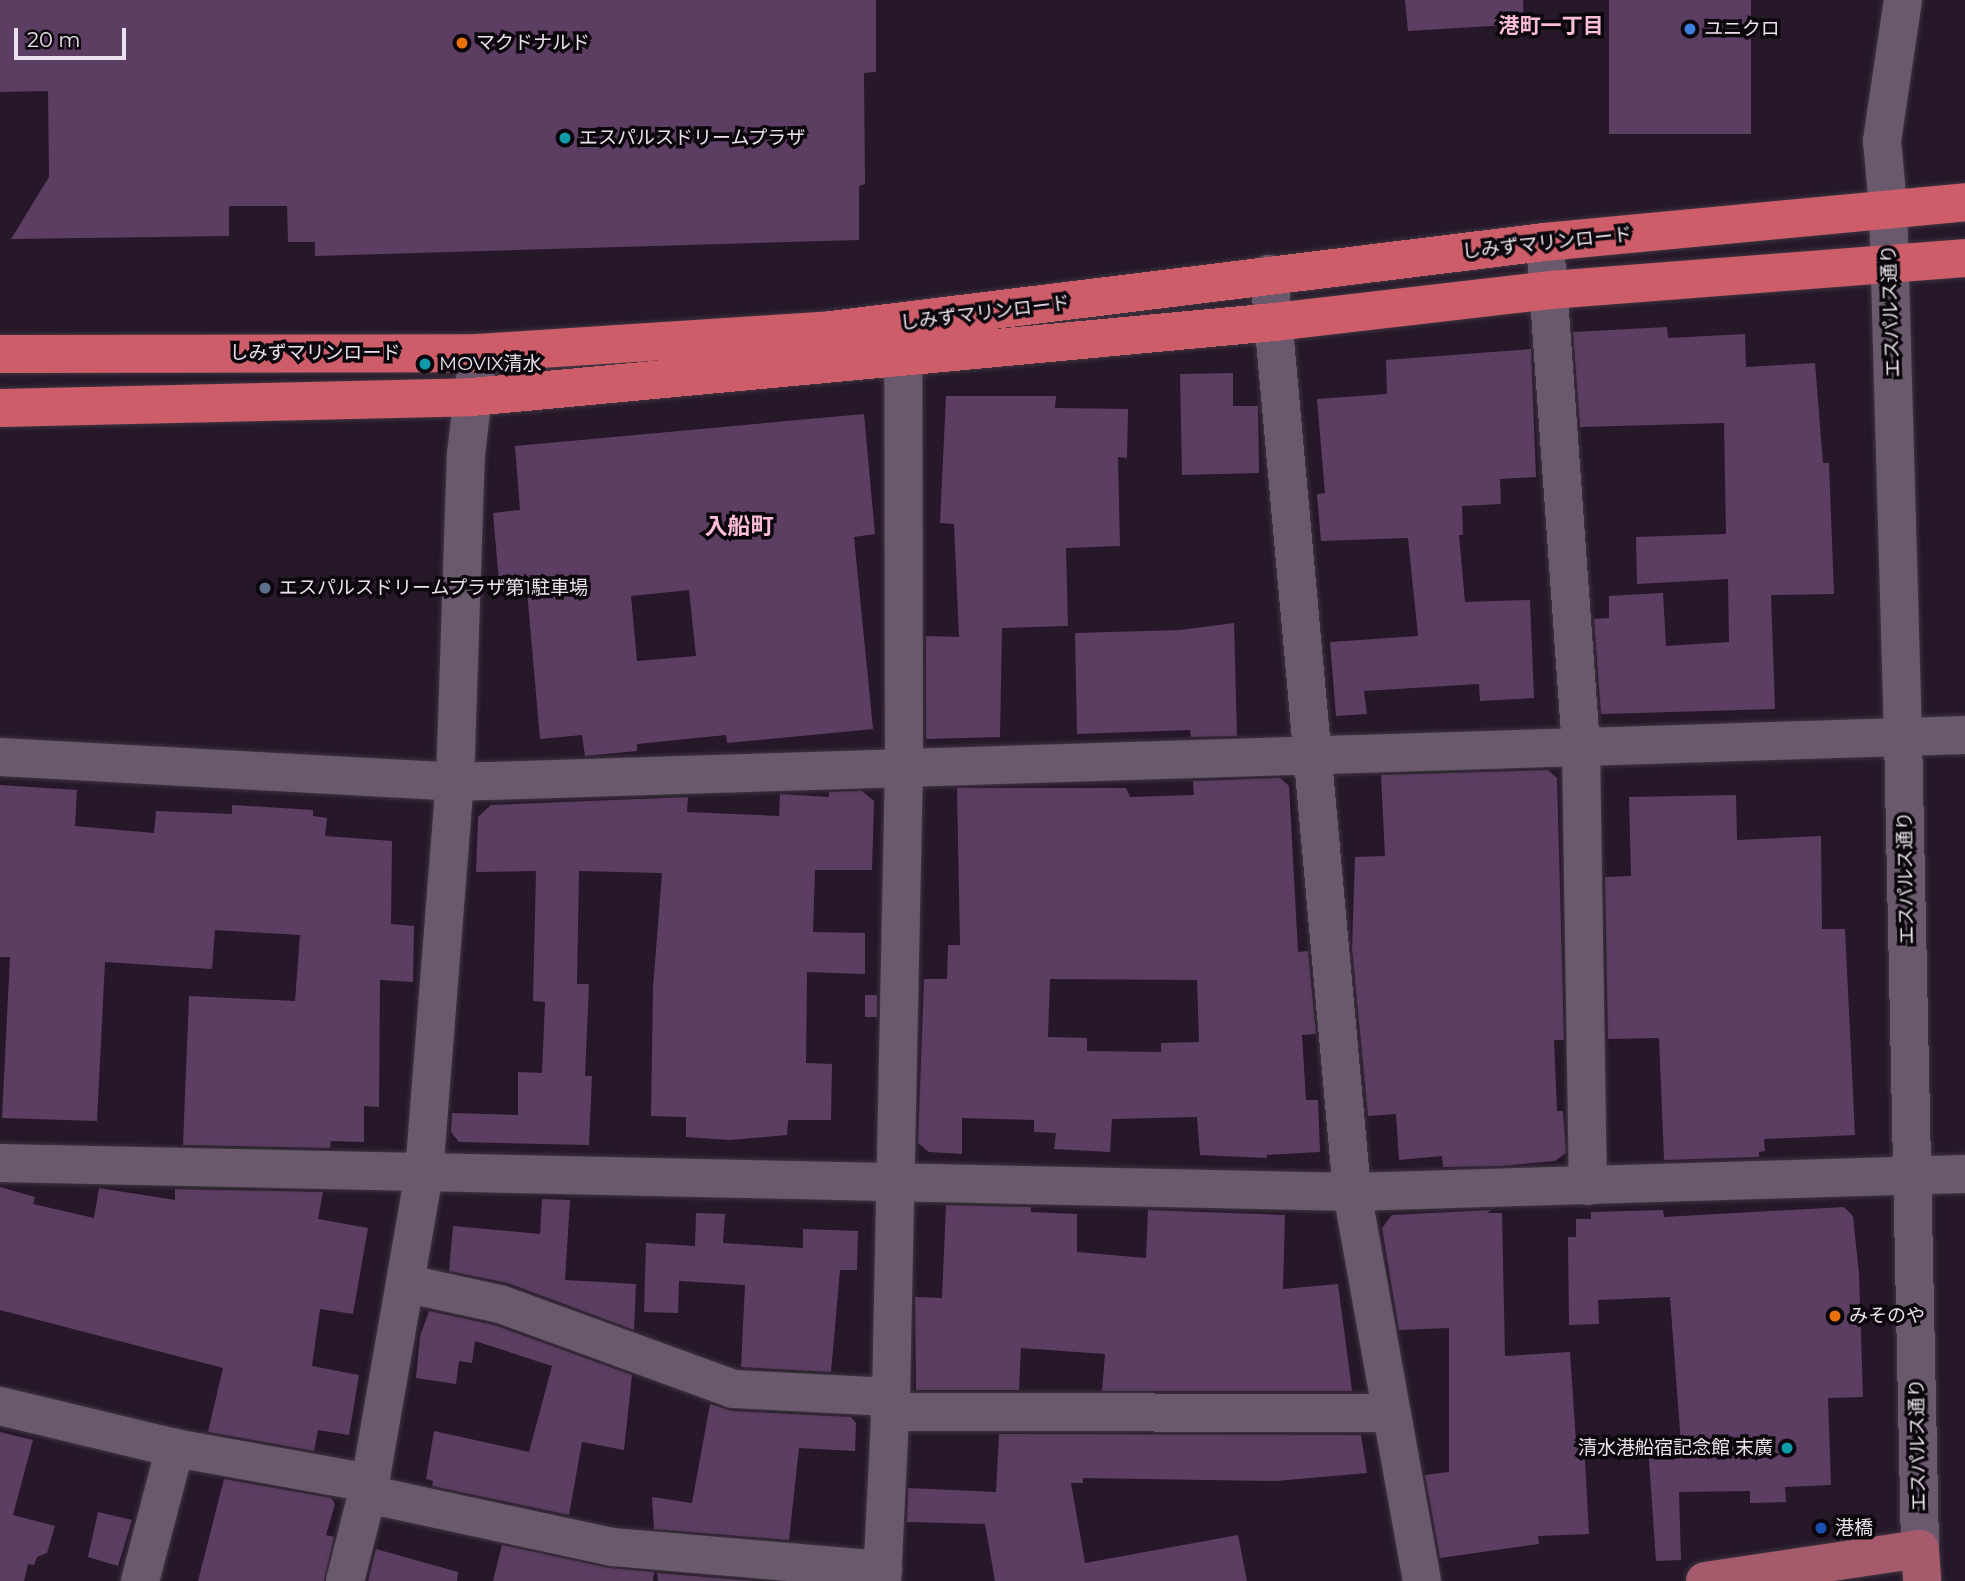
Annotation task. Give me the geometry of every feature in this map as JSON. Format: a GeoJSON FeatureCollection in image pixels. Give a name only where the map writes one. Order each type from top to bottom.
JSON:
{"type":"FeatureCollection","features":[{"type":"Feature","properties":{"kind":"highway","name":"しみずマリンロード"},"geometry":{"type":"LineString","coordinates":[[902,340],[1269,274],[1888,206],[1965,201]]}},
{"type":"Feature","properties":{"kind":"highway","name":"しみずマリンロード"},"geometry":{"type":"LineString","coordinates":[[0,354],[478,352],[902,340],[1275,322],[1550,289],[1965,258]]}},
{"type":"Feature","properties":{"kind":"highway"},"geometry":{"type":"LineString","coordinates":[[0,408],[472,397],[902,340]]}},
{"type":"Feature","properties":{"kind":"main road"},"geometry":{"type":"LineString","coordinates":[[1704,1581],[1921,1565]]}},
{"type":"Feature","properties":{"kind":"street","name":"エスパルス通り"},"geometry":{"type":"LineString","coordinates":[[1903,0],[1882,141],[1888,206],[1903,735],[1921,1565]]}},
{"type":"Feature","properties":{"kind":"street"},"geometry":{"type":"LineString","coordinates":[[1545,243],[1581,747],[1588,1186]]}},
{"type":"Feature","properties":{"kind":"street"},"geometry":{"type":"LineString","coordinates":[[1269,274],[1316,753],[1352,1192],[1422,1581]]}},
{"type":"Feature","properties":{"kind":"street"},"geometry":{"type":"LineString","coordinates":[[0,1406],[175,1448],[368,1488],[613,1547],[883,1576],[890,1404],[904,766],[902,340]]}},
{"type":"Feature","properties":{"kind":"street"},"geometry":{"type":"LineString","coordinates":[[345,1581],[368,1488],[408,1284],[424,1173],[454,782],[466,454],[478,352]]}},
{"type":"Feature","properties":{"kind":"street"},"geometry":{"type":"LineString","coordinates":[[0,757],[454,782],[1316,753],[1965,735]]}},
{"type":"Feature","properties":{"kind":"street"},"geometry":{"type":"LineString","coordinates":[[0,1163],[895,1180],[1352,1192],[1965,1174]]}},
{"type":"Feature","properties":{"kind":"street"},"geometry":{"type":"LineString","coordinates":[[408,1284],[500,1304],[733,1390],[890,1404],[1391,1413]]}},
{"type":"Feature","properties":{"kind":"street"},"geometry":{"type":"LineString","coordinates":[[140,1581],[175,1448]]}},
{"type":"Feature","properties":{"kind":"building","name":"エスパルスドリームプラザ"},"geometry":{"type":"Polygon","coordinates":[[[0,0],[876,0],[876,72],[864,73],[865,184],[859,186],[859,240],[315,256],[315,242],[288,242],[287,206],[229,206],[229,236],[11,239],[49,177],[48,91],[0,92],[0,0]]]}},
{"type":"Feature","properties":{"kind":"building"},"geometry":{"type":"Polygon","coordinates":[[[1405,0],[1523,0],[1524,24],[1408,31],[1405,0]]]}},
{"type":"Feature","properties":{"kind":"building"},"geometry":{"type":"Polygon","coordinates":[[[1609,0],[1751,0],[1751,134],[1609,134],[1609,0]]]}},
{"type":"Feature","properties":{"kind":"building"},"geometry":{"type":"Polygon","coordinates":[[[1667,327],[1668,338],[1745,334],[1746,367],[1815,363],[1823,463],[1829,463],[1834,594],[1771,595],[1775,709],[1601,714],[1594,619],[1609,618],[1609,596],[1663,593],[1666,646],[1729,642],[1728,579],[1637,584],[1636,537],[1726,534],[1724,423],[1580,427],[1573,332],[1667,327]]]}},
{"type":"Feature","properties":{"kind":"building"},"geometry":{"type":"Polygon","coordinates":[[[1531,349],[1536,477],[1500,479],[1501,504],[1462,506],[1463,535],[1459,535],[1465,602],[1530,600],[1534,698],[1480,701],[1479,684],[1364,691],[1367,714],[1336,716],[1330,642],[1418,636],[1408,538],[1321,541],[1317,494],[1325,493],[1317,399],[1387,394],[1386,360],[1531,349]]]}},
{"type":"Feature","properties":{"kind":"building"},"geometry":{"type":"Polygon","coordinates":[[[1233,373],[1233,406],[1258,406],[1259,473],[1182,475],[1180,374],[1233,373]]]}},
{"type":"Feature","properties":{"kind":"building"},"geometry":{"type":"Polygon","coordinates":[[[946,396],[1056,396],[1055,408],[1128,409],[1127,458],[1118,457],[1120,546],[1066,548],[1068,626],[1002,628],[1000,737],[926,739],[926,636],[959,637],[954,524],[940,523],[946,396]]]}},
{"type":"Feature","properties":{"kind":"building"},"geometry":{"type":"Polygon","coordinates":[[[864,414],[875,534],[854,537],[873,729],[727,743],[726,735],[637,744],[637,751],[585,756],[582,735],[540,739],[527,591],[500,594],[493,513],[520,510],[515,446],[864,414]],[[689,590],[631,596],[637,661],[696,656],[689,590]]]}},
{"type":"Feature","properties":{"kind":"building"},"geometry":{"type":"Polygon","coordinates":[[[1234,623],[1237,736],[1191,737],[1190,730],[1077,734],[1075,633],[1180,630],[1234,623]]]}},
{"type":"Feature","properties":{"kind":"building"},"geometry":{"type":"Polygon","coordinates":[[[1548,770],[1557,778],[1564,1040],[1554,1040],[1557,1111],[1563,1111],[1566,1153],[1555,1161],[1500,1166],[1443,1167],[1442,1156],[1399,1160],[1396,1114],[1368,1116],[1352,949],[1355,857],[1385,856],[1381,775],[1548,770]]]}},
{"type":"Feature","properties":{"kind":"building"},"geometry":{"type":"Polygon","coordinates":[[[1280,778],[1289,786],[1298,952],[1308,951],[1316,1034],[1302,1035],[1306,1100],[1318,1100],[1320,1152],[1267,1155],[1267,1158],[1200,1155],[1197,1117],[1112,1119],[1110,1152],[1054,1149],[1056,1133],[1034,1132],[1034,1120],[962,1118],[962,1154],[929,1152],[918,1143],[924,979],[947,979],[948,945],[960,945],[957,788],[1126,788],[1130,797],[1194,795],[1193,781],[1280,778]],[[1050,979],[1048,1037],[1087,1038],[1087,1051],[1161,1052],[1161,1043],[1199,1042],[1197,980],[1050,979]]]}},
{"type":"Feature","properties":{"kind":"building"},"geometry":{"type":"Polygon","coordinates":[[[0,785],[77,790],[75,826],[154,833],[156,811],[232,814],[232,805],[313,810],[313,816],[327,818],[325,836],[392,841],[391,924],[414,926],[413,982],[380,980],[379,1107],[364,1106],[364,1142],[331,1141],[330,1148],[183,1145],[189,996],[295,1001],[300,935],[215,930],[212,969],[105,962],[97,1121],[2,1118],[10,957],[0,957],[0,785]]]}},
{"type":"Feature","properties":{"kind":"building"},"geometry":{"type":"Polygon","coordinates":[[[862,791],[874,801],[872,870],[815,870],[813,932],[865,933],[865,974],[807,972],[806,1063],[832,1064],[831,1120],[788,1120],[787,1135],[730,1140],[686,1137],[686,1117],[651,1116],[653,988],[662,873],[579,871],[577,984],[589,984],[585,1076],[592,1076],[589,1145],[459,1142],[451,1132],[452,1113],[518,1115],[518,1072],[542,1073],[545,1002],[533,1001],[536,871],[476,872],[478,817],[491,805],[688,797],[687,812],[779,816],[780,794],[829,797],[829,792],[862,791]]]}},
{"type":"Feature","properties":{"kind":"building"},"geometry":{"type":"Polygon","coordinates":[[[1736,795],[1737,840],[1821,836],[1822,929],[1845,929],[1855,1135],[1764,1139],[1765,1151],[1759,1152],[1759,1157],[1664,1160],[1659,1038],[1608,1039],[1605,877],[1631,876],[1629,797],[1736,795]]]}},
{"type":"Feature","properties":{"kind":"building"},"geometry":{"type":"Polygon","coordinates":[[[865,995],[877,995],[877,1017],[865,1017],[865,995]]]}},
{"type":"Feature","properties":{"kind":"building"},"geometry":{"type":"Polygon","coordinates":[[[0,1187],[35,1197],[33,1204],[94,1218],[99,1188],[175,1200],[175,1189],[323,1192],[318,1219],[368,1228],[353,1314],[320,1309],[312,1366],[359,1375],[349,1435],[318,1430],[314,1451],[208,1432],[223,1368],[0,1310],[0,1187]]]}},
{"type":"Feature","properties":{"kind":"building"},"geometry":{"type":"Polygon","coordinates":[[[542,1199],[570,1200],[565,1280],[636,1284],[634,1330],[508,1283],[449,1271],[453,1226],[540,1234],[542,1199]]]}},
{"type":"Feature","properties":{"kind":"building"},"geometry":{"type":"Polygon","coordinates":[[[946,1205],[1031,1207],[1031,1212],[1077,1214],[1077,1252],[1146,1258],[1148,1210],[1285,1215],[1283,1289],[1338,1284],[1352,1391],[1102,1391],[1105,1354],[1021,1348],[1019,1390],[916,1390],[915,1297],[942,1298],[946,1205]]]}},
{"type":"Feature","properties":{"kind":"building"},"geometry":{"type":"Polygon","coordinates":[[[1844,1207],[1853,1216],[1859,1274],[1863,1397],[1828,1398],[1831,1485],[1785,1487],[1786,1502],[1750,1503],[1750,1491],[1679,1492],[1681,1560],[1656,1561],[1648,1446],[1681,1445],[1670,1297],[1598,1300],[1599,1324],[1569,1325],[1568,1237],[1576,1237],[1576,1219],[1591,1219],[1591,1212],[1663,1210],[1664,1217],[1844,1207]]]}},
{"type":"Feature","properties":{"kind":"building"},"geometry":{"type":"Polygon","coordinates":[[[1491,1210],[1487,1213],[1502,1213],[1505,1356],[1570,1352],[1576,1442],[1584,1441],[1589,1534],[1538,1536],[1539,1544],[1440,1558],[1425,1475],[1449,1472],[1449,1328],[1399,1330],[1382,1228],[1392,1215],[1491,1210]]]}},
{"type":"Feature","properties":{"kind":"building"},"geometry":{"type":"Polygon","coordinates":[[[696,1213],[725,1214],[723,1243],[803,1248],[803,1229],[858,1231],[857,1270],[840,1270],[831,1372],[741,1367],[745,1285],[679,1281],[678,1313],[644,1312],[646,1243],[695,1246],[696,1213]]]}},
{"type":"Feature","properties":{"kind":"building"},"geometry":{"type":"Polygon","coordinates":[[[429,1311],[494,1325],[632,1375],[624,1450],[582,1442],[569,1515],[432,1486],[433,1481],[426,1479],[434,1431],[529,1452],[552,1366],[475,1341],[472,1363],[459,1361],[456,1384],[416,1378],[420,1336],[429,1311]]]}},
{"type":"Feature","properties":{"kind":"building"},"geometry":{"type":"Polygon","coordinates":[[[710,1404],[732,1411],[851,1417],[856,1423],[855,1451],[799,1448],[789,1540],[654,1529],[652,1497],[692,1503],[710,1404]]]}},
{"type":"Feature","properties":{"kind":"building"},"geometry":{"type":"Polygon","coordinates":[[[0,1432],[33,1440],[13,1515],[55,1526],[47,1553],[37,1557],[34,1565],[28,1564],[24,1581],[0,1581],[0,1432]]]}},
{"type":"Feature","properties":{"kind":"building"},"geometry":{"type":"Polygon","coordinates":[[[999,1434],[1361,1435],[1367,1473],[1276,1481],[1083,1478],[1083,1483],[1071,1483],[1085,1563],[1238,1535],[1247,1581],[995,1581],[985,1524],[907,1522],[908,1488],[996,1492],[999,1434]]]}},
{"type":"Feature","properties":{"kind":"building"},"geometry":{"type":"Polygon","coordinates":[[[224,1479],[331,1498],[335,1504],[326,1535],[334,1537],[324,1581],[198,1581],[224,1479]]]}},
{"type":"Feature","properties":{"kind":"building"},"geometry":{"type":"Polygon","coordinates":[[[98,1512],[132,1520],[118,1566],[88,1557],[98,1512]]]}},
{"type":"Feature","properties":{"kind":"building"},"geometry":{"type":"Polygon","coordinates":[[[502,1545],[609,1568],[654,1572],[653,1581],[493,1581],[502,1545]]]}},
{"type":"Feature","properties":{"kind":"building"},"geometry":{"type":"Polygon","coordinates":[[[376,1549],[458,1572],[457,1581],[368,1581],[376,1549]]]}},
{"type":"Feature","properties":{"kind":"building"},"geometry":{"type":"Polygon","coordinates":[[[657,1573],[754,1581],[658,1581],[657,1573]]]}},
{"type":"Feature","properties":{"kind":"place","name":"ユニクロ"},"geometry":{"type":"Point","coordinates":[1690,29]}},
{"type":"Feature","properties":{"kind":"place","name":"マクドナルド"},"geometry":{"type":"Point","coordinates":[462,43]}},
{"type":"Feature","properties":{"kind":"place","name":"エスパルスドリームプラザ"},"geometry":{"type":"Point","coordinates":[565,138]}},
{"type":"Feature","properties":{"kind":"place","name":"MOVIX清水"},"geometry":{"type":"Point","coordinates":[425,364]}},
{"type":"Feature","properties":{"kind":"place","name":"エスパルスドリームプラザ第1駐車場"},"geometry":{"type":"Point","coordinates":[265,588]}},
{"type":"Feature","properties":{"kind":"place","name":"みそのや"},"geometry":{"type":"Point","coordinates":[1835,1316]}},
{"type":"Feature","properties":{"kind":"place","name":"清水港船宿記念館 末廣"},"geometry":{"type":"Point","coordinates":[1787,1448]}},
{"type":"Feature","properties":{"kind":"place","name":"港橋"},"geometry":{"type":"Point","coordinates":[1821,1528]}},
{"type":"Feature","properties":{"kind":"district","name":"港町一丁目"},"geometry":{"type":"Point","coordinates":[1551,26]}},
{"type":"Feature","properties":{"kind":"district","name":"入船町"},"geometry":{"type":"Point","coordinates":[739,526]}}]}
